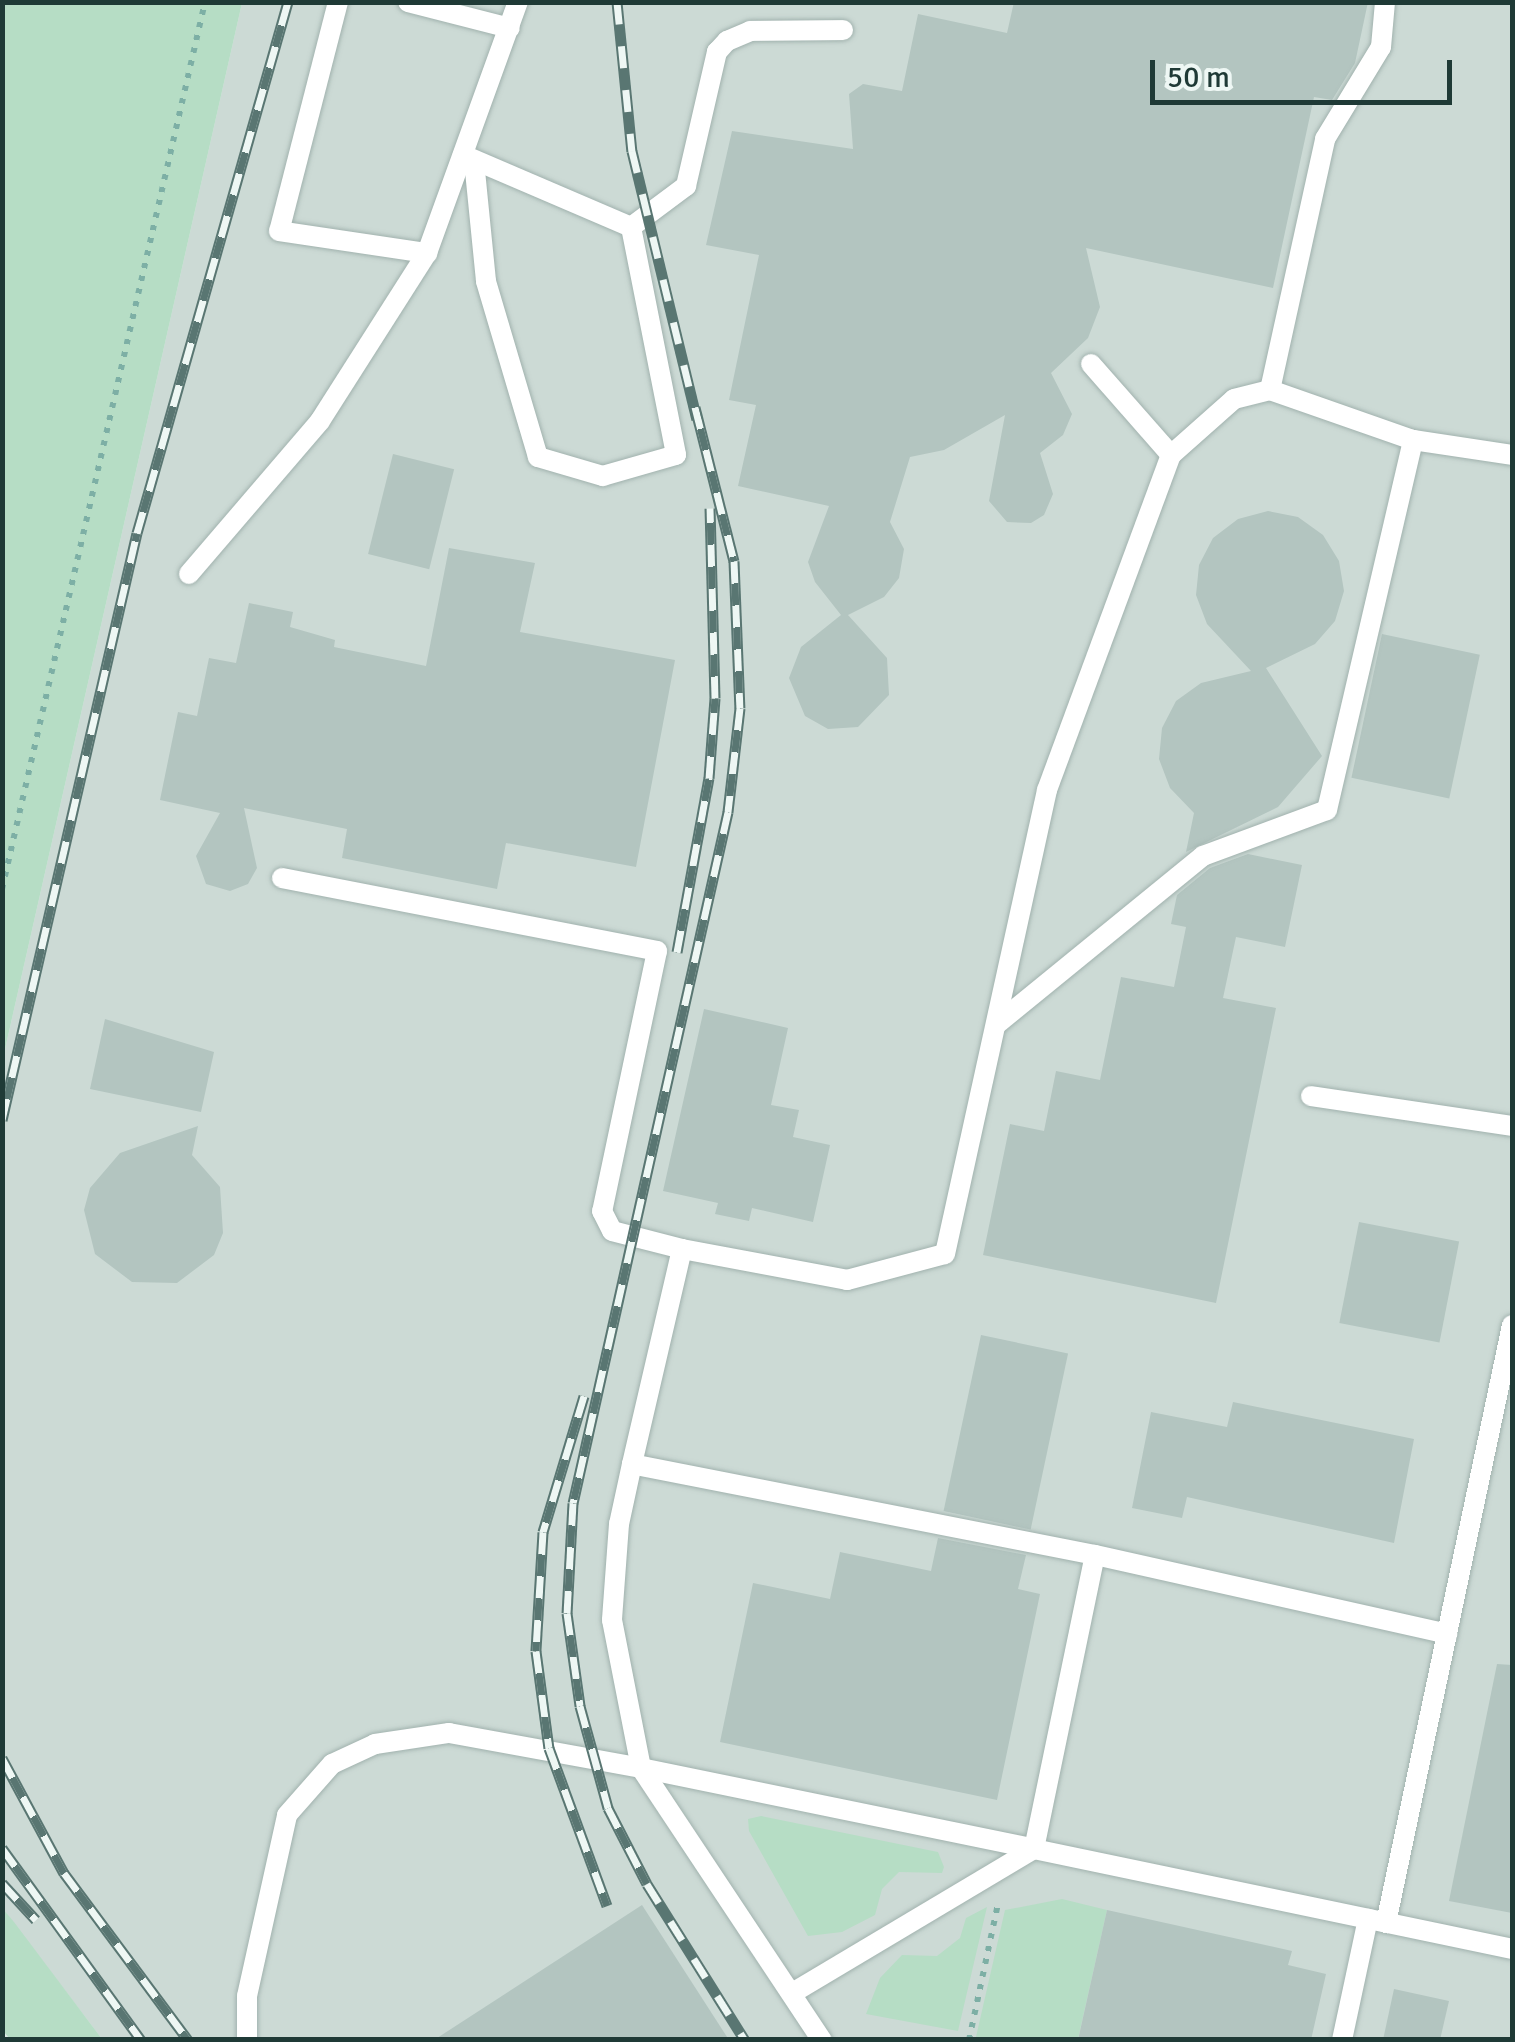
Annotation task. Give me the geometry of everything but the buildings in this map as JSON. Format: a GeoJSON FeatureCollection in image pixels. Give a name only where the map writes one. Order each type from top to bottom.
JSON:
{"type":"FeatureCollection","features":[{"type":"Feature","properties":{"kind":"lane"},"geometry":{"type":"LineString","coordinates":[[338,2],[278,231],[427,253]]}},
{"type":"Feature","properties":{"kind":"lane"},"geometry":{"type":"LineString","coordinates":[[408,2],[510,28]]}},
{"type":"Feature","properties":{"kind":"lane"},"geometry":{"type":"LineString","coordinates":[[189,574],[320,422],[427,253],[468,158],[518,2]]}},
{"type":"Feature","properties":{"kind":"lane"},"geometry":{"type":"LineString","coordinates":[[1270,390],[1325,139],[1381,47],[1384,2]]}},
{"type":"Feature","properties":{"kind":"lane"},"geometry":{"type":"LineString","coordinates":[[631,226],[686,186],[716,52],[726,41],[750,31],[844,30]]}},
{"type":"Feature","properties":{"kind":"lane"},"geometry":{"type":"LineString","coordinates":[[468,158],[631,226]]}},
{"type":"Feature","properties":{"kind":"lane"},"geometry":{"type":"LineString","coordinates":[[468,158],[486,281],[538,457],[603,476],[676,455],[631,226]]}},
{"type":"Feature","properties":{"kind":"lane"},"geometry":{"type":"LineString","coordinates":[[1091,364],[1170,455]]}},
{"type":"Feature","properties":{"kind":"lane"},"geometry":{"type":"LineString","coordinates":[[282,878],[656,952],[602,1212],[612,1231],[682,1250],[847,1280],[945,1254],[1048,790],[1170,455],[1234,399],[1270,390],[1413,440],[1512,456]]}},
{"type":"Feature","properties":{"kind":"lane"},"geometry":{"type":"LineString","coordinates":[[997,1024],[1203,856],[1327,810],[1413,440]]}},
{"type":"Feature","properties":{"kind":"lane"},"geometry":{"type":"LineString","coordinates":[[1311,1096],[1512,1126]]}},
{"type":"Feature","properties":{"kind":"lane"},"geometry":{"type":"LineString","coordinates":[[682,1250],[618,1524],[612,1620],[642,1768],[794,1992],[822,2040]]}},
{"type":"Feature","properties":{"kind":"lane"},"geometry":{"type":"LineString","coordinates":[[1342,2040],[1377,1921],[1447,1634],[1512,1325]]}},
{"type":"Feature","properties":{"kind":"lane"},"geometry":{"type":"LineString","coordinates":[[632,1464],[1096,1555],[1447,1634]]}},
{"type":"Feature","properties":{"kind":"lane"},"geometry":{"type":"LineString","coordinates":[[794,1992],[1005,1870],[1034,1848],[1096,1555]]}},
{"type":"Feature","properties":{"kind":"lane"},"geometry":{"type":"LineString","coordinates":[[246,2040],[248,1996],[288,1814],[332,1764],[376,1744],[450,1733],[642,1768],[1512,1949]]}},
{"type":"Feature","properties":{"kind":"path"},"geometry":{"type":"LineString","coordinates":[[2,889],[205,2]]}},
{"type":"Feature","properties":{"kind":"path"},"geometry":{"type":"LineString","coordinates":[[969,2040],[1005,1870]]}},
{"type":"Feature","properties":{"kind":"shaded area"},"geometry":{"type":"Polygon","coordinates":[[[242,3],[1512,3],[1512,2039],[102,2039],[3,1909],[3,1058],[242,3]]]}},
{"type":"Feature","properties":{"kind":"green space"},"geometry":{"type":"Polygon","coordinates":[[[2,3],[242,3],[3,1058],[2,1058],[2,3]]]}},
{"type":"Feature","properties":{"kind":"green space"},"geometry":{"type":"Polygon","coordinates":[[[761,1816],[938,1852],[944,1867],[942,1873],[899,1872],[882,1889],[875,1915],[842,1932],[808,1936],[749,1831],[748,1819],[761,1816]]]}},
{"type":"Feature","properties":{"kind":"green space"},"geometry":{"type":"Polygon","coordinates":[[[1062,1899],[1107,1910],[1078,2039],[976,2037],[1005,1910],[1062,1899]]]}},
{"type":"Feature","properties":{"kind":"green space"},"geometry":{"type":"Polygon","coordinates":[[[987,1907],[958,2031],[866,2014],[880,1978],[902,1955],[937,1956],[960,1938],[966,1918],[987,1907]]]}},
{"type":"Feature","properties":{"kind":"green space"},"geometry":{"type":"Polygon","coordinates":[[[3,1909],[102,2039],[10,2039],[3,2031],[3,1909]]]}},
{"type":"Feature","properties":{"kind":"railway"},"geometry":{"type":"LineString","coordinates":[[2,1120],[137,533],[288,2]]}},
{"type":"Feature","properties":{"kind":"railway"},"geometry":{"type":"LineString","coordinates":[[617,2],[632,151],[697,419]]}},
{"type":"Feature","properties":{"kind":"railway"},"geometry":{"type":"LineString","coordinates":[[695,407],[734,561],[740,708],[728,812],[573,1503],[567,1613],[580,1706],[608,1808],[647,1884],[745,2040]]}},
{"type":"Feature","properties":{"kind":"railway"},"geometry":{"type":"LineString","coordinates":[[677,952],[709,778],[715,698],[710,508]]}},
{"type":"Feature","properties":{"kind":"railway"},"geometry":{"type":"LineString","coordinates":[[584,1396],[543,1532],[536,1651],[549,1748],[607,1906]]}},
{"type":"Feature","properties":{"kind":"railway"},"geometry":{"type":"LineString","coordinates":[[2,1758],[64,1873],[188,2040]]}},
{"type":"Feature","properties":{"kind":"railway"},"geometry":{"type":"LineString","coordinates":[[2,1848],[141,2040]]}},
{"type":"Feature","properties":{"kind":"railway"},"geometry":{"type":"LineString","coordinates":[[2,1883],[36,1920]]}}]}
